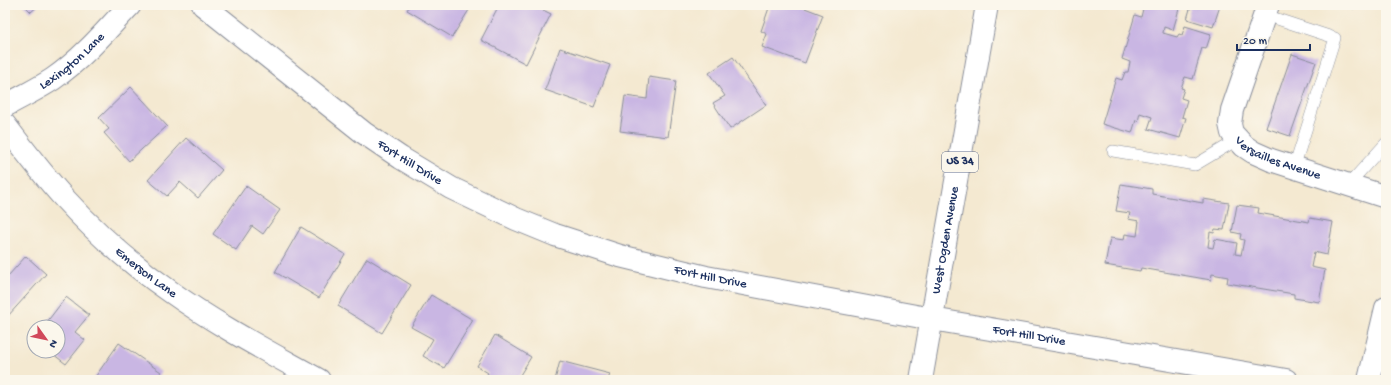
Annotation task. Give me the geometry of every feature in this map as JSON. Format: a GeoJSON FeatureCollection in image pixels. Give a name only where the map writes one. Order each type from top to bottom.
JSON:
{"type":"FeatureCollection","features":[{"type":"Feature","properties":{"kind":"street","name":"Lexington Lane"},"geometry":{"type":"LineString","coordinates":[[5,106],[53,79],[73,63],[108,30],[130,5]]}},
{"type":"Feature","properties":{"kind":"street","name":"Fort Hill Drive"},"geometry":{"type":"LineString","coordinates":[[203,5],[364,133],[400,158],[451,188],[516,219],[555,235],[620,256],[699,275],[932,319],[1286,380]]}},
{"type":"Feature","properties":{"kind":"street","name":"West Ogden Avenue"},"geometry":{"type":"LineString","coordinates":[[921,380],[987,5]]}},
{"type":"Feature","properties":{"kind":"street","name":"Versailles Avenue"},"geometry":{"type":"LineString","coordinates":[[1266,10],[1232,110],[1230,124],[1232,133],[1253,152],[1271,160],[1386,197]]}},
{"type":"Feature","properties":{"kind":"street","name":"Emerson Lane"},"geometry":{"type":"LineString","coordinates":[[5,125],[64,199],[115,249],[171,293],[232,331],[319,380]]}},
{"type":"Feature","properties":{"kind":"street"},"geometry":{"type":"LineString","coordinates":[[1369,380],[1386,308]]}},
{"type":"Feature","properties":{"kind":"lane"},"geometry":{"type":"LineString","coordinates":[[1266,10],[1335,38],[1294,168]]}},
{"type":"Feature","properties":{"kind":"lane"},"geometry":{"type":"LineString","coordinates":[[1113,151],[1195,165],[1238,140]]}},
{"type":"Feature","properties":{"kind":"lane"},"geometry":{"type":"LineString","coordinates":[[1348,185],[1386,143]]}},
{"type":"Feature","properties":{"kind":"building"},"geometry":{"type":"Polygon","coordinates":[[[24,5],[39,5],[31,12],[24,5]]]}},
{"type":"Feature","properties":{"kind":"building"},"geometry":{"type":"Polygon","coordinates":[[[410,5],[462,5],[469,10],[452,37],[407,10],[410,5]]]}},
{"type":"Feature","properties":{"kind":"building"},"geometry":{"type":"Polygon","coordinates":[[[499,5],[533,5],[551,14],[526,64],[481,40],[499,5]]]}},
{"type":"Feature","properties":{"kind":"building"},"geometry":{"type":"Polygon","coordinates":[[[770,5],[797,5],[823,15],[805,63],[762,47],[767,34],[761,31],[770,5]]]}},
{"type":"Feature","properties":{"kind":"building"},"geometry":{"type":"Polygon","coordinates":[[[1144,5],[1171,5],[1179,9],[1173,30],[1164,27],[1163,33],[1177,37],[1179,34],[1182,35],[1185,26],[1211,34],[1206,49],[1202,48],[1193,79],[1185,77],[1181,88],[1184,89],[1181,98],[1187,100],[1182,117],[1186,118],[1180,138],[1148,129],[1152,117],[1140,113],[1132,133],[1102,124],[1116,78],[1122,80],[1125,72],[1128,72],[1130,62],[1122,59],[1135,15],[1141,17],[1144,5]]]}},
{"type":"Feature","properties":{"kind":"building"},"geometry":{"type":"Polygon","coordinates":[[[1187,5],[1220,6],[1213,27],[1187,19],[1190,9],[1186,8],[1187,5]]]}},
{"type":"Feature","properties":{"kind":"building"},"geometry":{"type":"Polygon","coordinates":[[[1343,5],[1355,5],[1354,9],[1343,5]]]}},
{"type":"Feature","properties":{"kind":"building"},"geometry":{"type":"Polygon","coordinates":[[[560,48],[610,65],[594,107],[545,90],[560,48]]]}},
{"type":"Feature","properties":{"kind":"building"},"geometry":{"type":"Polygon","coordinates":[[[1292,54],[1316,62],[1290,136],[1266,128],[1292,54]]]}},
{"type":"Feature","properties":{"kind":"building"},"geometry":{"type":"Polygon","coordinates":[[[733,57],[766,105],[730,129],[713,103],[725,96],[709,73],[733,57]]]}},
{"type":"Feature","properties":{"kind":"building"},"geometry":{"type":"Polygon","coordinates":[[[649,77],[676,81],[668,137],[620,131],[625,96],[647,99],[649,77]]]}},
{"type":"Feature","properties":{"kind":"building"},"geometry":{"type":"Polygon","coordinates":[[[131,87],[167,126],[129,161],[104,133],[109,129],[99,118],[131,87]]]}},
{"type":"Feature","properties":{"kind":"building"},"geometry":{"type":"Polygon","coordinates":[[[186,138],[222,170],[198,198],[180,182],[167,196],[148,180],[186,138]]]}},
{"type":"Feature","properties":{"kind":"building"},"geometry":{"type":"Polygon","coordinates":[[[1121,184],[1152,189],[1152,194],[1203,203],[1203,199],[1229,203],[1224,230],[1215,229],[1214,233],[1210,232],[1208,247],[1213,248],[1215,239],[1237,243],[1235,254],[1241,255],[1244,240],[1240,239],[1241,234],[1232,232],[1237,205],[1259,208],[1258,213],[1309,222],[1310,218],[1333,222],[1327,255],[1314,252],[1311,267],[1325,270],[1319,302],[1294,298],[1294,294],[1227,283],[1228,277],[1212,274],[1211,280],[1141,268],[1140,271],[1105,265],[1110,238],[1124,240],[1125,234],[1137,236],[1139,221],[1128,219],[1130,213],[1116,211],[1121,184]]]}},
{"type":"Feature","properties":{"kind":"building"},"geometry":{"type":"Polygon","coordinates":[[[246,186],[280,210],[263,234],[252,226],[236,250],[213,234],[246,186]]]}},
{"type":"Feature","properties":{"kind":"building"},"geometry":{"type":"Polygon","coordinates":[[[301,227],[345,254],[319,298],[275,272],[301,227]]]}},
{"type":"Feature","properties":{"kind":"building"},"geometry":{"type":"Polygon","coordinates":[[[26,256],[46,274],[7,317],[5,315],[5,273],[8,276],[26,256]]]}},
{"type":"Feature","properties":{"kind":"building"},"geometry":{"type":"Polygon","coordinates":[[[367,258],[411,285],[382,333],[338,306],[367,258]]]}},
{"type":"Feature","properties":{"kind":"building"},"geometry":{"type":"Polygon","coordinates":[[[431,295],[473,320],[444,368],[423,356],[433,339],[411,327],[431,295]]]}},
{"type":"Feature","properties":{"kind":"building"},"geometry":{"type":"Polygon","coordinates":[[[66,297],[89,315],[75,332],[85,340],[66,364],[59,359],[66,359],[66,319],[49,319],[66,297]]]}},
{"type":"Feature","properties":{"kind":"building"},"geometry":{"type":"Polygon","coordinates":[[[495,335],[531,357],[517,380],[484,380],[488,373],[477,366],[495,335]]]}},
{"type":"Feature","properties":{"kind":"building"},"geometry":{"type":"Polygon","coordinates":[[[119,343],[161,372],[156,380],[93,380],[119,343]]]}},
{"type":"Feature","properties":{"kind":"building"},"geometry":{"type":"Polygon","coordinates":[[[560,361],[610,374],[608,380],[555,380],[560,361]]]}}]}
